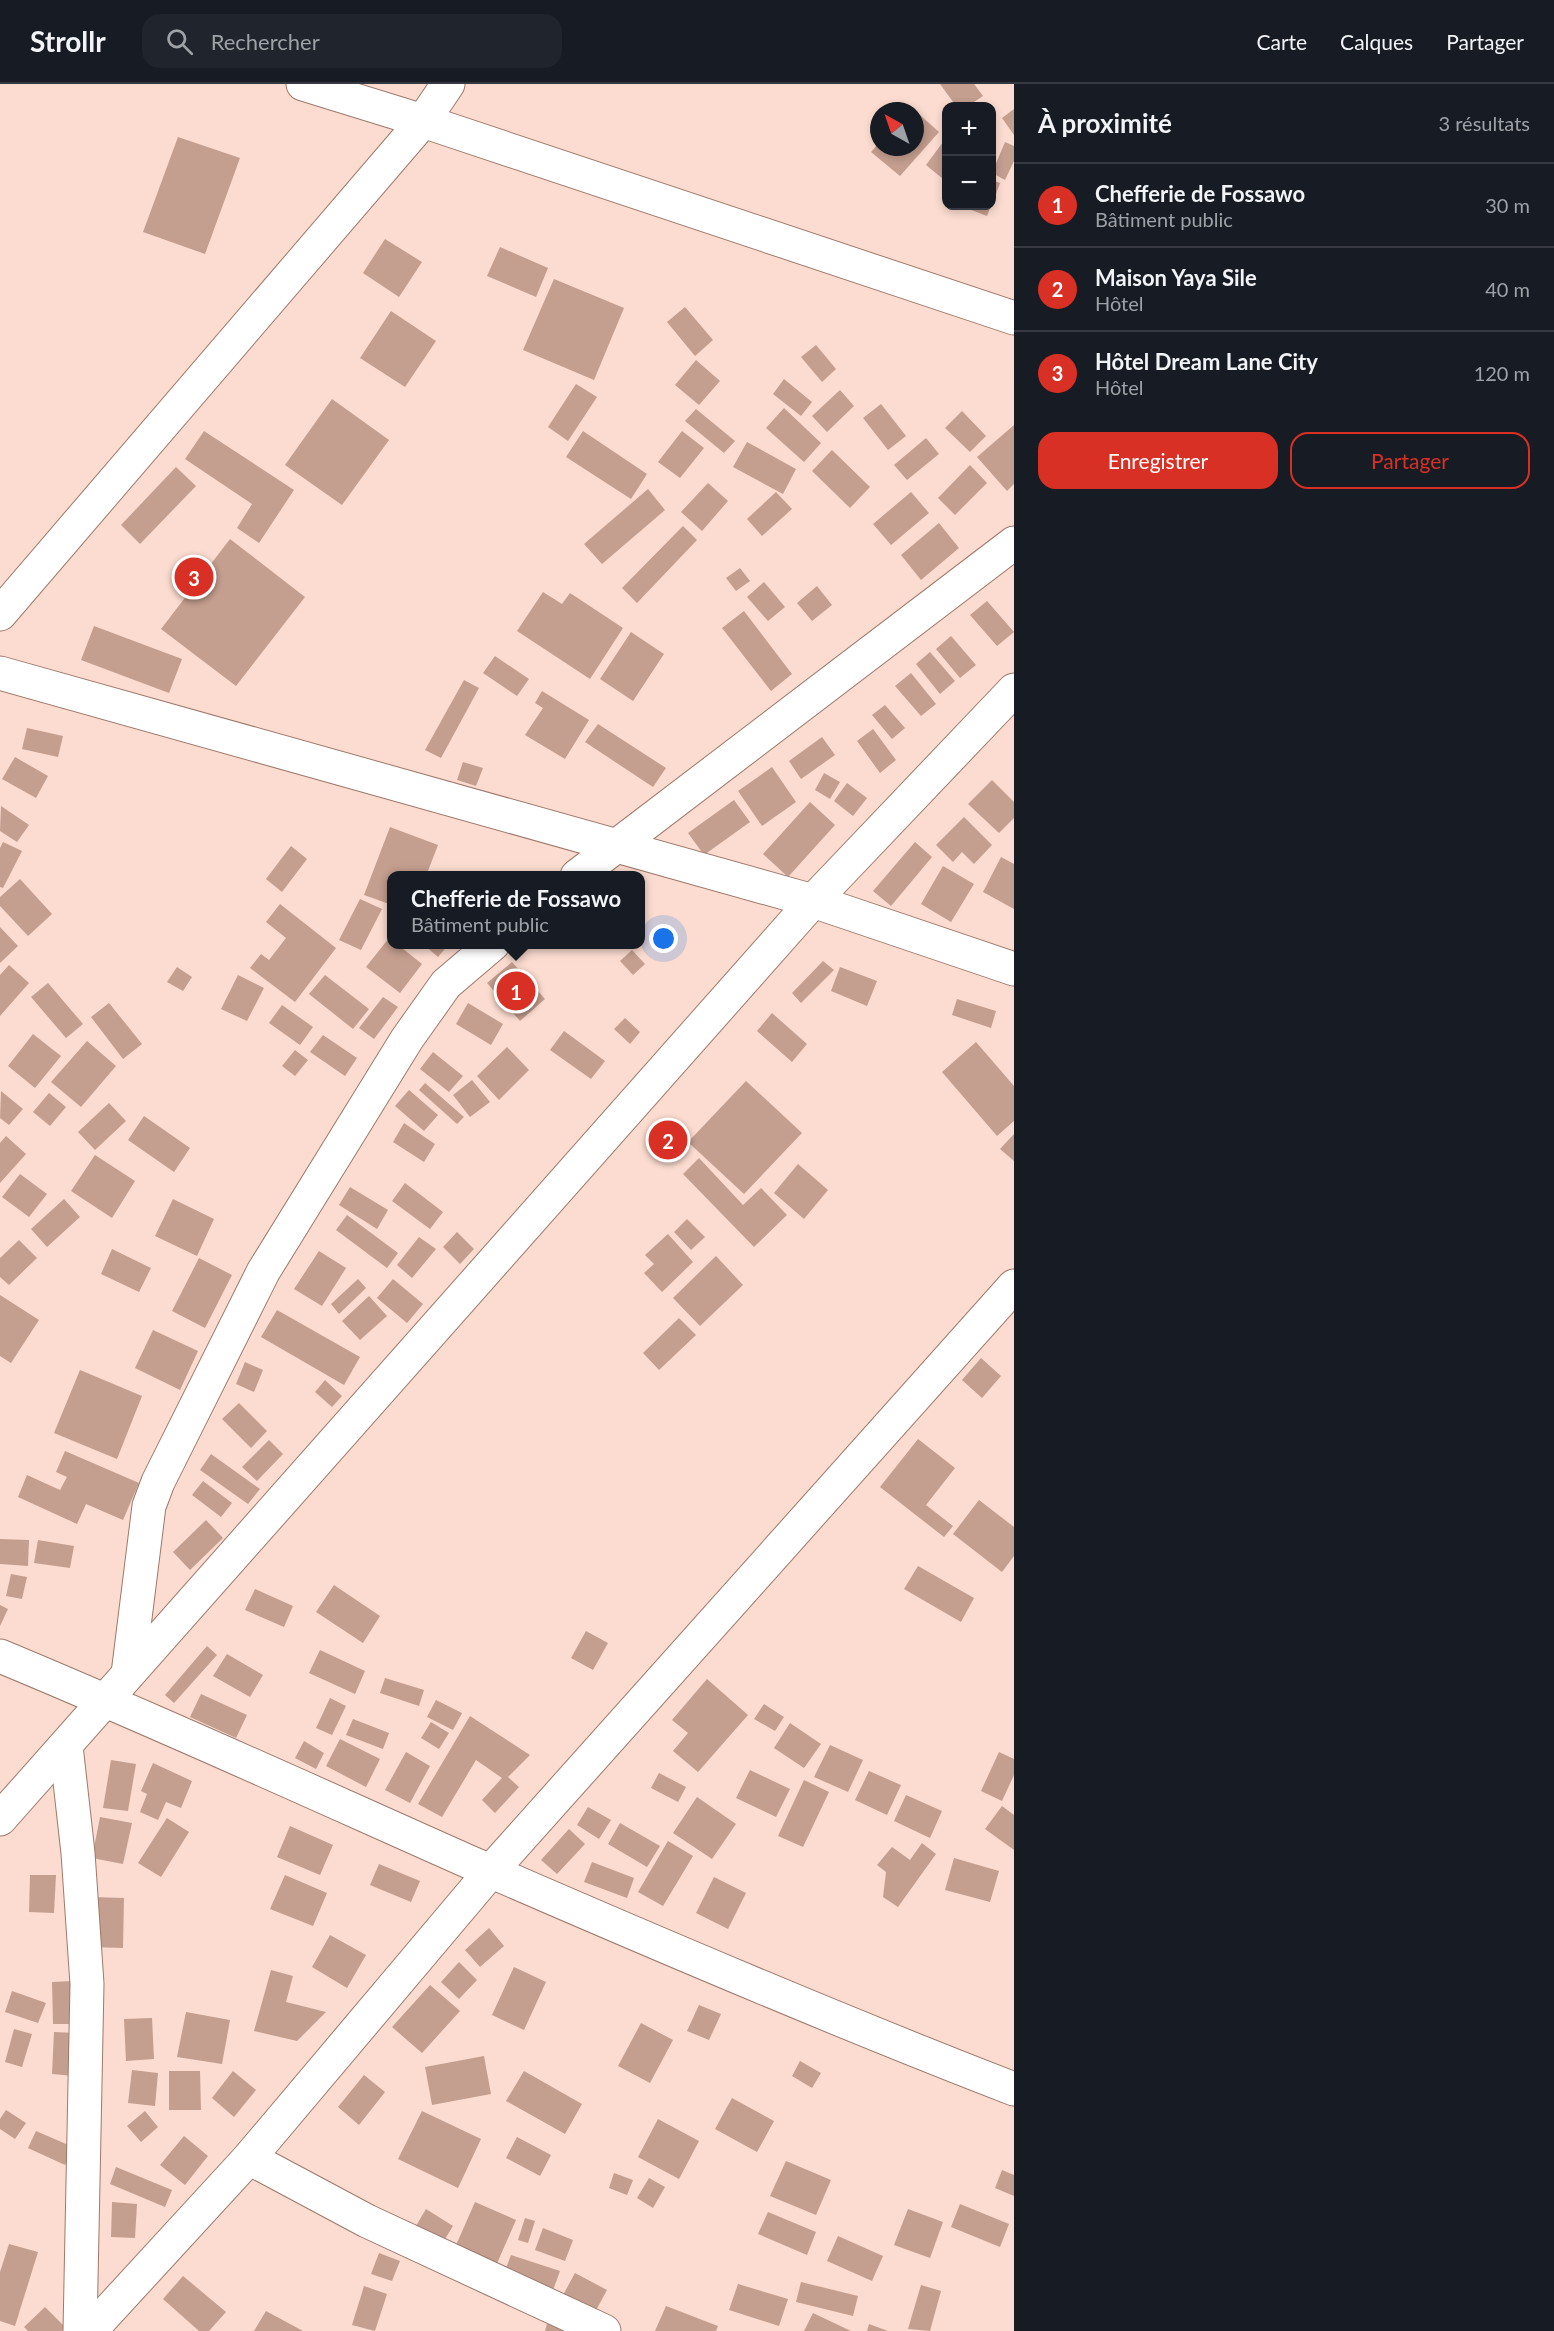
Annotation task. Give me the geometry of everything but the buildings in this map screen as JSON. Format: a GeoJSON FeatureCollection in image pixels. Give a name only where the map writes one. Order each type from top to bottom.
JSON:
{"type":"FeatureCollection","features":[{"type":"Feature","properties":{"kind":"street"},"geometry":{"type":"LineString","coordinates":[[303,84],[423,121],[1014,318]]}},
{"type":"Feature","properties":{"kind":"street"},"geometry":{"type":"LineString","coordinates":[[0,614],[10,586],[423,121],[448,84]]}},
{"type":"Feature","properties":{"kind":"street"},"geometry":{"type":"LineString","coordinates":[[583,871],[614,845],[1014,543]]}},
{"type":"Feature","properties":{"kind":"street"},"geometry":{"type":"LineString","coordinates":[[0,673],[813,901],[1014,969]]}},
{"type":"Feature","properties":{"kind":"street"},"geometry":{"type":"LineString","coordinates":[[0,1819],[813,901],[1014,690]]}},
{"type":"Feature","properties":{"kind":"street"},"geometry":{"type":"LineString","coordinates":[[128,1674],[148,1506],[158,1482],[264,1272],[407,1039],[446,984],[488,949]]}},
{"type":"Feature","properties":{"kind":"street"},"geometry":{"type":"LineString","coordinates":[[90,2331],[249,2158],[491,1871],[1014,1286]]}},
{"type":"Feature","properties":{"kind":"street"},"geometry":{"type":"LineString","coordinates":[[0,1656],[106,1700],[491,1871],[857,2029],[1014,2089]]}},
{"type":"Feature","properties":{"kind":"street"},"geometry":{"type":"LineString","coordinates":[[66,1746],[78,1853],[87,1984],[80,2331]]}},
{"type":"Feature","properties":{"kind":"street"},"geometry":{"type":"LineString","coordinates":[[249,2158],[367,2221],[604,2331]]}},
{"type":"Feature","properties":{"kind":"place","name":"Hôtel Dream Lane City"},"geometry":{"type":"Point","coordinates":[194,577]}},
{"type":"Feature","properties":{"kind":"place","name":"Chefferie de Fossawo"},"geometry":{"type":"Point","coordinates":[516,991]}},
{"type":"Feature","properties":{"kind":"place","name":"Maison Yaya Sile"},"geometry":{"type":"Point","coordinates":[668,1140]}}]}
